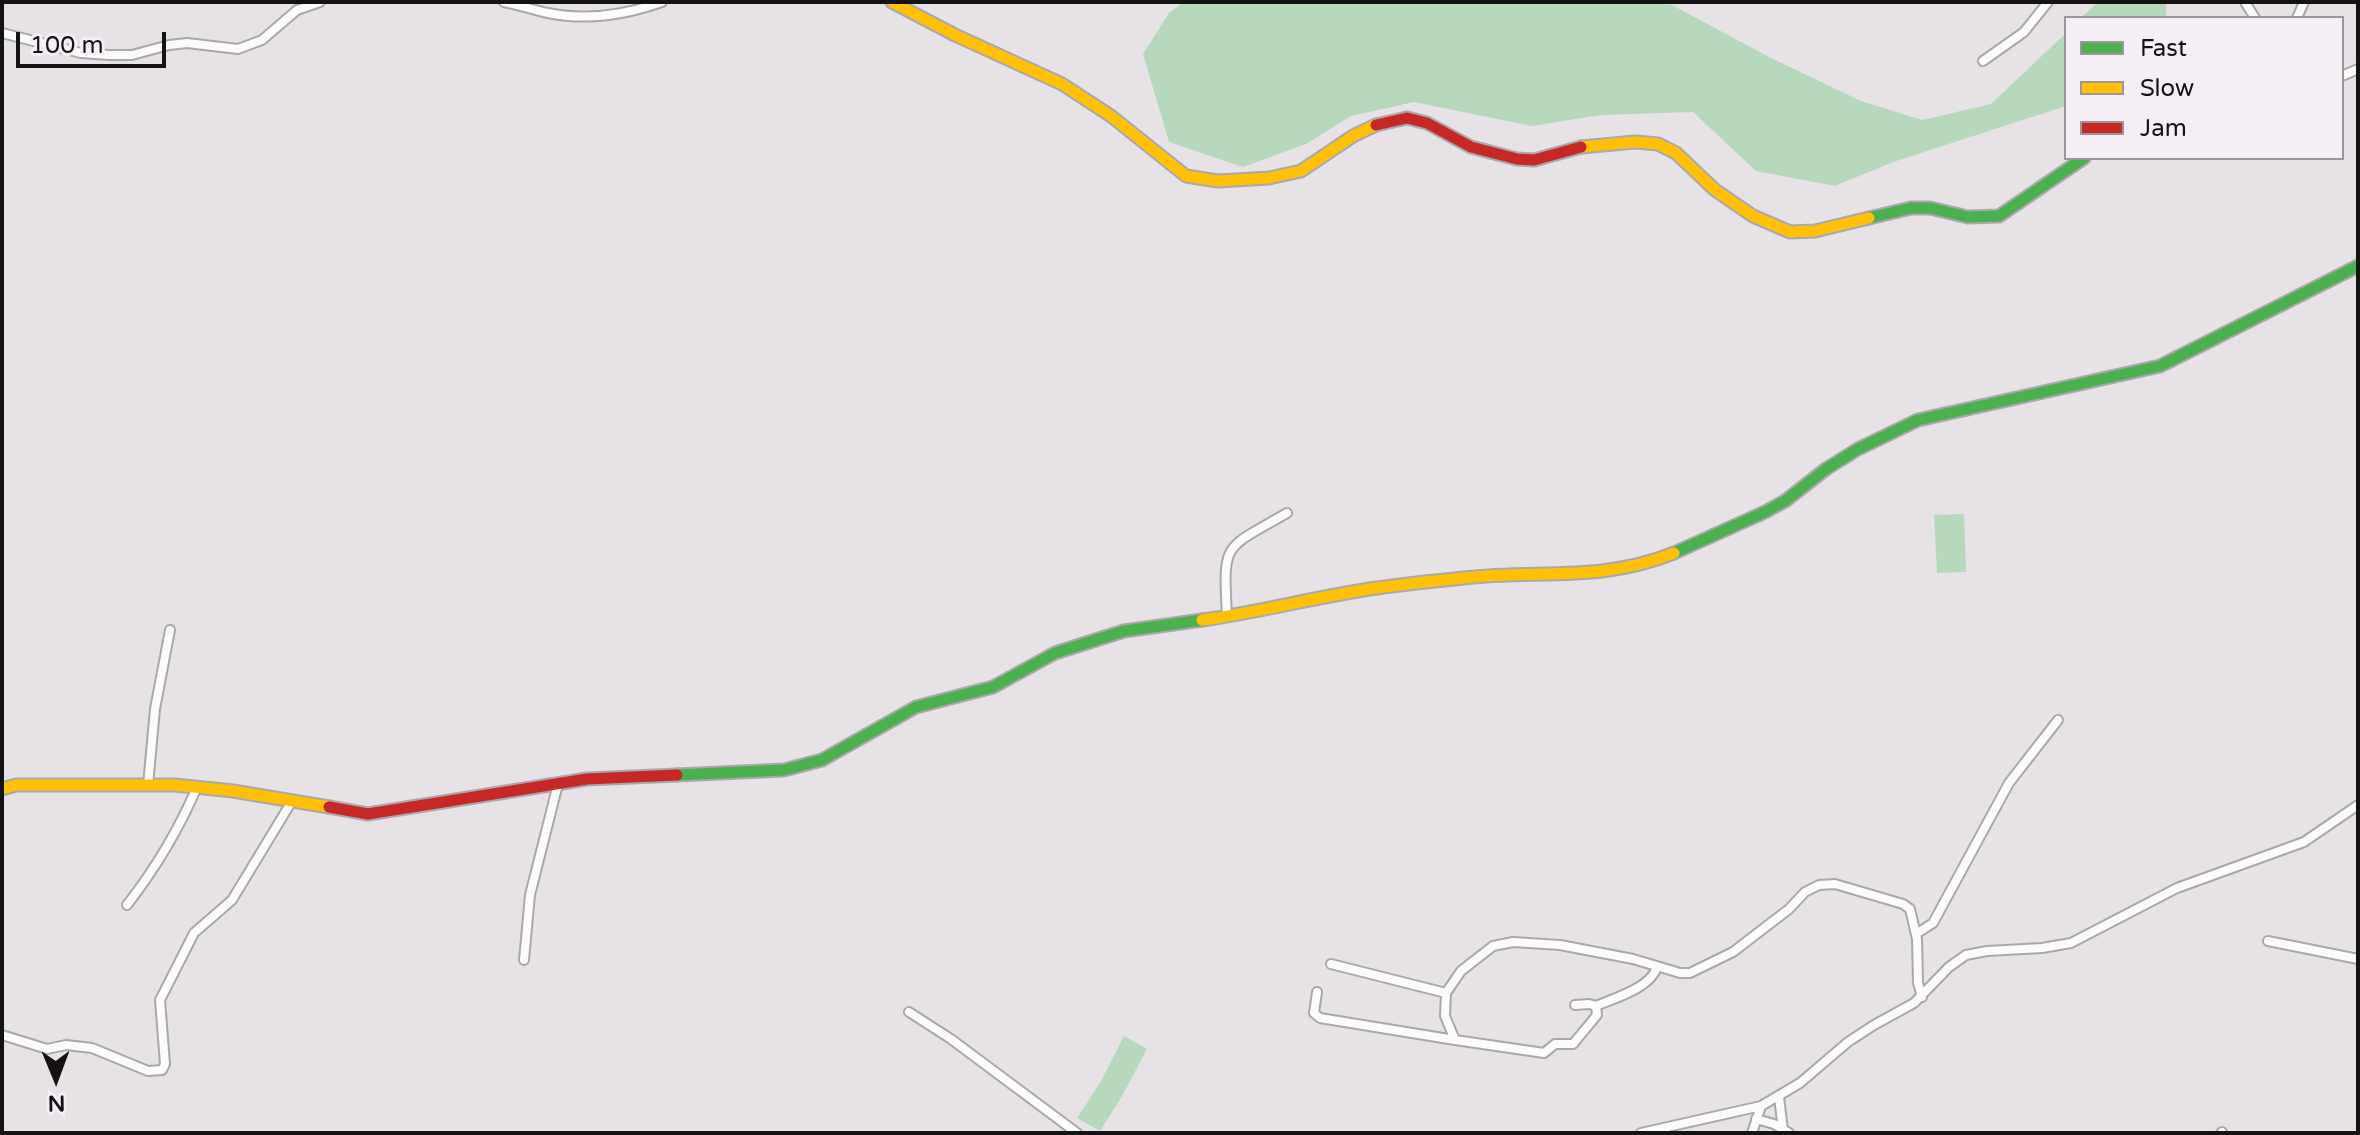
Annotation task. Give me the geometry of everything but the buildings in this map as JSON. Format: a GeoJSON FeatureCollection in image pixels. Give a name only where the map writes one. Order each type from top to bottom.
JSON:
{"type":"FeatureCollection","features":[{"type":"Feature","properties":{"kind":"street"},"geometry":{"type":"LineString","coordinates":[[2,33],[81,53],[109,55],[132,55],[187,43],[238,49],[262,40],[297,10],[320,2]]}},
{"type":"Feature","properties":{"kind":"street"},"geometry":{"type":"LineString","coordinates":[[504,2],[546,13],[592,17],[609,16],[662,2]]}},
{"type":"Feature","properties":{"kind":"street"},"geometry":{"type":"LineString","coordinates":[[892,2],[1062,84],[1111,116],[1186,176],[1218,181],[1269,178],[1301,171],[1353,136],[1381,123],[1407,118],[1427,123],[1471,147],[1517,159],[1534,160],[1588,145],[1658,144],[1676,153],[1715,190],[1753,216],[1790,232],[1815,231],[1911,208],[1930,208],[1968,217],[1999,216],[2081,160]]}},
{"type":"Feature","properties":{"kind":"street"},"geometry":{"type":"LineString","coordinates":[[1983,61],[2024,32],[2048,2]]}},
{"type":"Feature","properties":{"kind":"street"},"geometry":{"type":"LineString","coordinates":[[2,789],[16,785],[197,787],[368,814],[558,784],[667,774],[784,770],[805,766],[839,751],[897,715],[993,687],[1076,644],[1124,631],[1227,616],[1375,588],[1468,577],[1592,574],[1642,565],[1765,512],[1858,449],[1918,420],[2160,366],[2358,266]]}},
{"type":"Feature","properties":{"kind":"street"},"geometry":{"type":"LineString","coordinates":[[1227,616],[1227,555],[1241,540],[1287,513]]}},
{"type":"Feature","properties":{"kind":"street"},"geometry":{"type":"LineString","coordinates":[[148,785],[155,709],[170,630]]}},
{"type":"Feature","properties":{"kind":"street"},"geometry":{"type":"LineString","coordinates":[[1916,934],[1933,923],[2009,783],[2058,720]]}},
{"type":"Feature","properties":{"kind":"street"},"geometry":{"type":"LineString","coordinates":[[524,960],[530,895],[558,784]]}},
{"type":"Feature","properties":{"kind":"street"},"geometry":{"type":"LineString","coordinates":[[127,905],[151,875],[197,787]]}},
{"type":"Feature","properties":{"kind":"street"},"geometry":{"type":"LineString","coordinates":[[2,1035],[47,1049],[66,1045],[92,1048],[148,1071],[162,1070],[165,1064],[160,1000],[194,933],[232,900],[292,801]]}},
{"type":"Feature","properties":{"kind":"street"},"geometry":{"type":"LineString","coordinates":[[1641,1133],[1761,1106],[1779,1097],[1848,1042],[1922,997],[1949,967],[1966,955],[2071,943],[2177,888],[2304,842],[2358,805]]}},
{"type":"Feature","properties":{"kind":"street"},"geometry":{"type":"LineString","coordinates":[[1455,1040],[1445,1016],[1446,993],[1461,971],[1493,946],[1513,942],[1589,950],[1690,973],[1720,960],[1789,909],[1805,892],[1819,885],[1835,884],[1903,904],[1910,909],[1916,934],[1918,983],[1922,997]]}},
{"type":"Feature","properties":{"kind":"street"},"geometry":{"type":"LineString","coordinates":[[2268,941],[2358,959]]}},
{"type":"Feature","properties":{"kind":"street"},"geometry":{"type":"LineString","coordinates":[[1331,964],[1446,993]]}},
{"type":"Feature","properties":{"kind":"street"},"geometry":{"type":"LineString","coordinates":[[1575,1005],[1596,1006],[1641,985],[1655,976],[1657,967]]}},
{"type":"Feature","properties":{"kind":"street"},"geometry":{"type":"LineString","coordinates":[[1317,992],[1314,1013],[1320,1018],[1544,1053],[1555,1044],[1573,1044],[1597,1015],[1596,1006]]}},
{"type":"Feature","properties":{"kind":"street"},"geometry":{"type":"LineString","coordinates":[[909,1012],[951,1039],[1077,1133]]}},
{"type":"Feature","properties":{"kind":"street"},"geometry":{"type":"LineString","coordinates":[[1779,1097],[1786,1131]]}},
{"type":"Feature","properties":{"kind":"street"},"geometry":{"type":"LineString","coordinates":[[1752,1133],[1761,1106]]}},
{"type":"Feature","properties":{"kind":"street"},"geometry":{"type":"LineString","coordinates":[[1756,1119],[1786,1131]]}},
{"type":"Feature","properties":{"kind":"green space"},"geometry":{"type":"Polygon","coordinates":[[[1184,2],[1636,2],[1672,5],[1769,57],[1861,101],[1922,120],[1991,104],[2064,35],[2064,107],[1893,162],[1835,186],[1756,171],[1693,112],[1601,115],[1532,126],[1414,102],[1351,116],[1306,144],[1243,167],[1169,142],[1143,54],[1169,13],[1184,2]]]}},
{"type":"Feature","properties":{"kind":"green space"},"geometry":{"type":"Polygon","coordinates":[[[2098,2],[2166,2],[2166,16],[2083,16],[2098,2]]]}},
{"type":"Feature","properties":{"kind":"green space"},"geometry":{"type":"Polygon","coordinates":[[[1964,514],[1966,572],[1937,573],[1934,515],[1964,514]]]}},
{"type":"Feature","properties":{"kind":"green space"},"geometry":{"type":"Polygon","coordinates":[[[1124,1036],[1147,1049],[1100,1131],[1077,1118],[1100,1083],[1124,1036]]]}},
{"type":"Feature","properties":{"kind":"traffic: fast"},"geometry":{"type":"LineString","coordinates":[[1869,218],[1911,208],[1930,208],[1968,217],[1999,216],[2081,160]]}},
{"type":"Feature","properties":{"kind":"traffic: fast"},"geometry":{"type":"LineString","coordinates":[[1674,553],[1765,512],[1858,449],[1918,420],[2160,366],[2358,266]]}},
{"type":"Feature","properties":{"kind":"traffic: fast"},"geometry":{"type":"LineString","coordinates":[[677,775],[784,770],[822,760],[916,707],[993,687],[1055,653],[1124,631],[1202,620]]}},
{"type":"Feature","properties":{"kind":"traffic: slow"},"geometry":{"type":"LineString","coordinates":[[892,2],[1062,84],[1111,116],[1186,176],[1218,181],[1269,178],[1301,171],[1353,136],[1376,125]]}},
{"type":"Feature","properties":{"kind":"traffic: slow"},"geometry":{"type":"LineString","coordinates":[[1581,147],[1635,142],[1658,144],[1676,153],[1715,190],[1753,216],[1790,232],[1815,231],[1869,218]]}},
{"type":"Feature","properties":{"kind":"traffic: slow"},"geometry":{"type":"LineString","coordinates":[[1202,620],[1399,585],[1491,576],[1594,572],[1647,562],[1674,553]]}},
{"type":"Feature","properties":{"kind":"traffic: slow"},"geometry":{"type":"LineString","coordinates":[[2,789],[16,785],[175,785],[329,807]]}},
{"type":"Feature","properties":{"kind":"traffic: jam"},"geometry":{"type":"LineString","coordinates":[[1376,125],[1407,118],[1427,123],[1471,147],[1517,159],[1534,160],[1581,147]]}},
{"type":"Feature","properties":{"kind":"traffic: jam"},"geometry":{"type":"LineString","coordinates":[[329,807],[368,814],[587,779],[677,775]]}}]}
